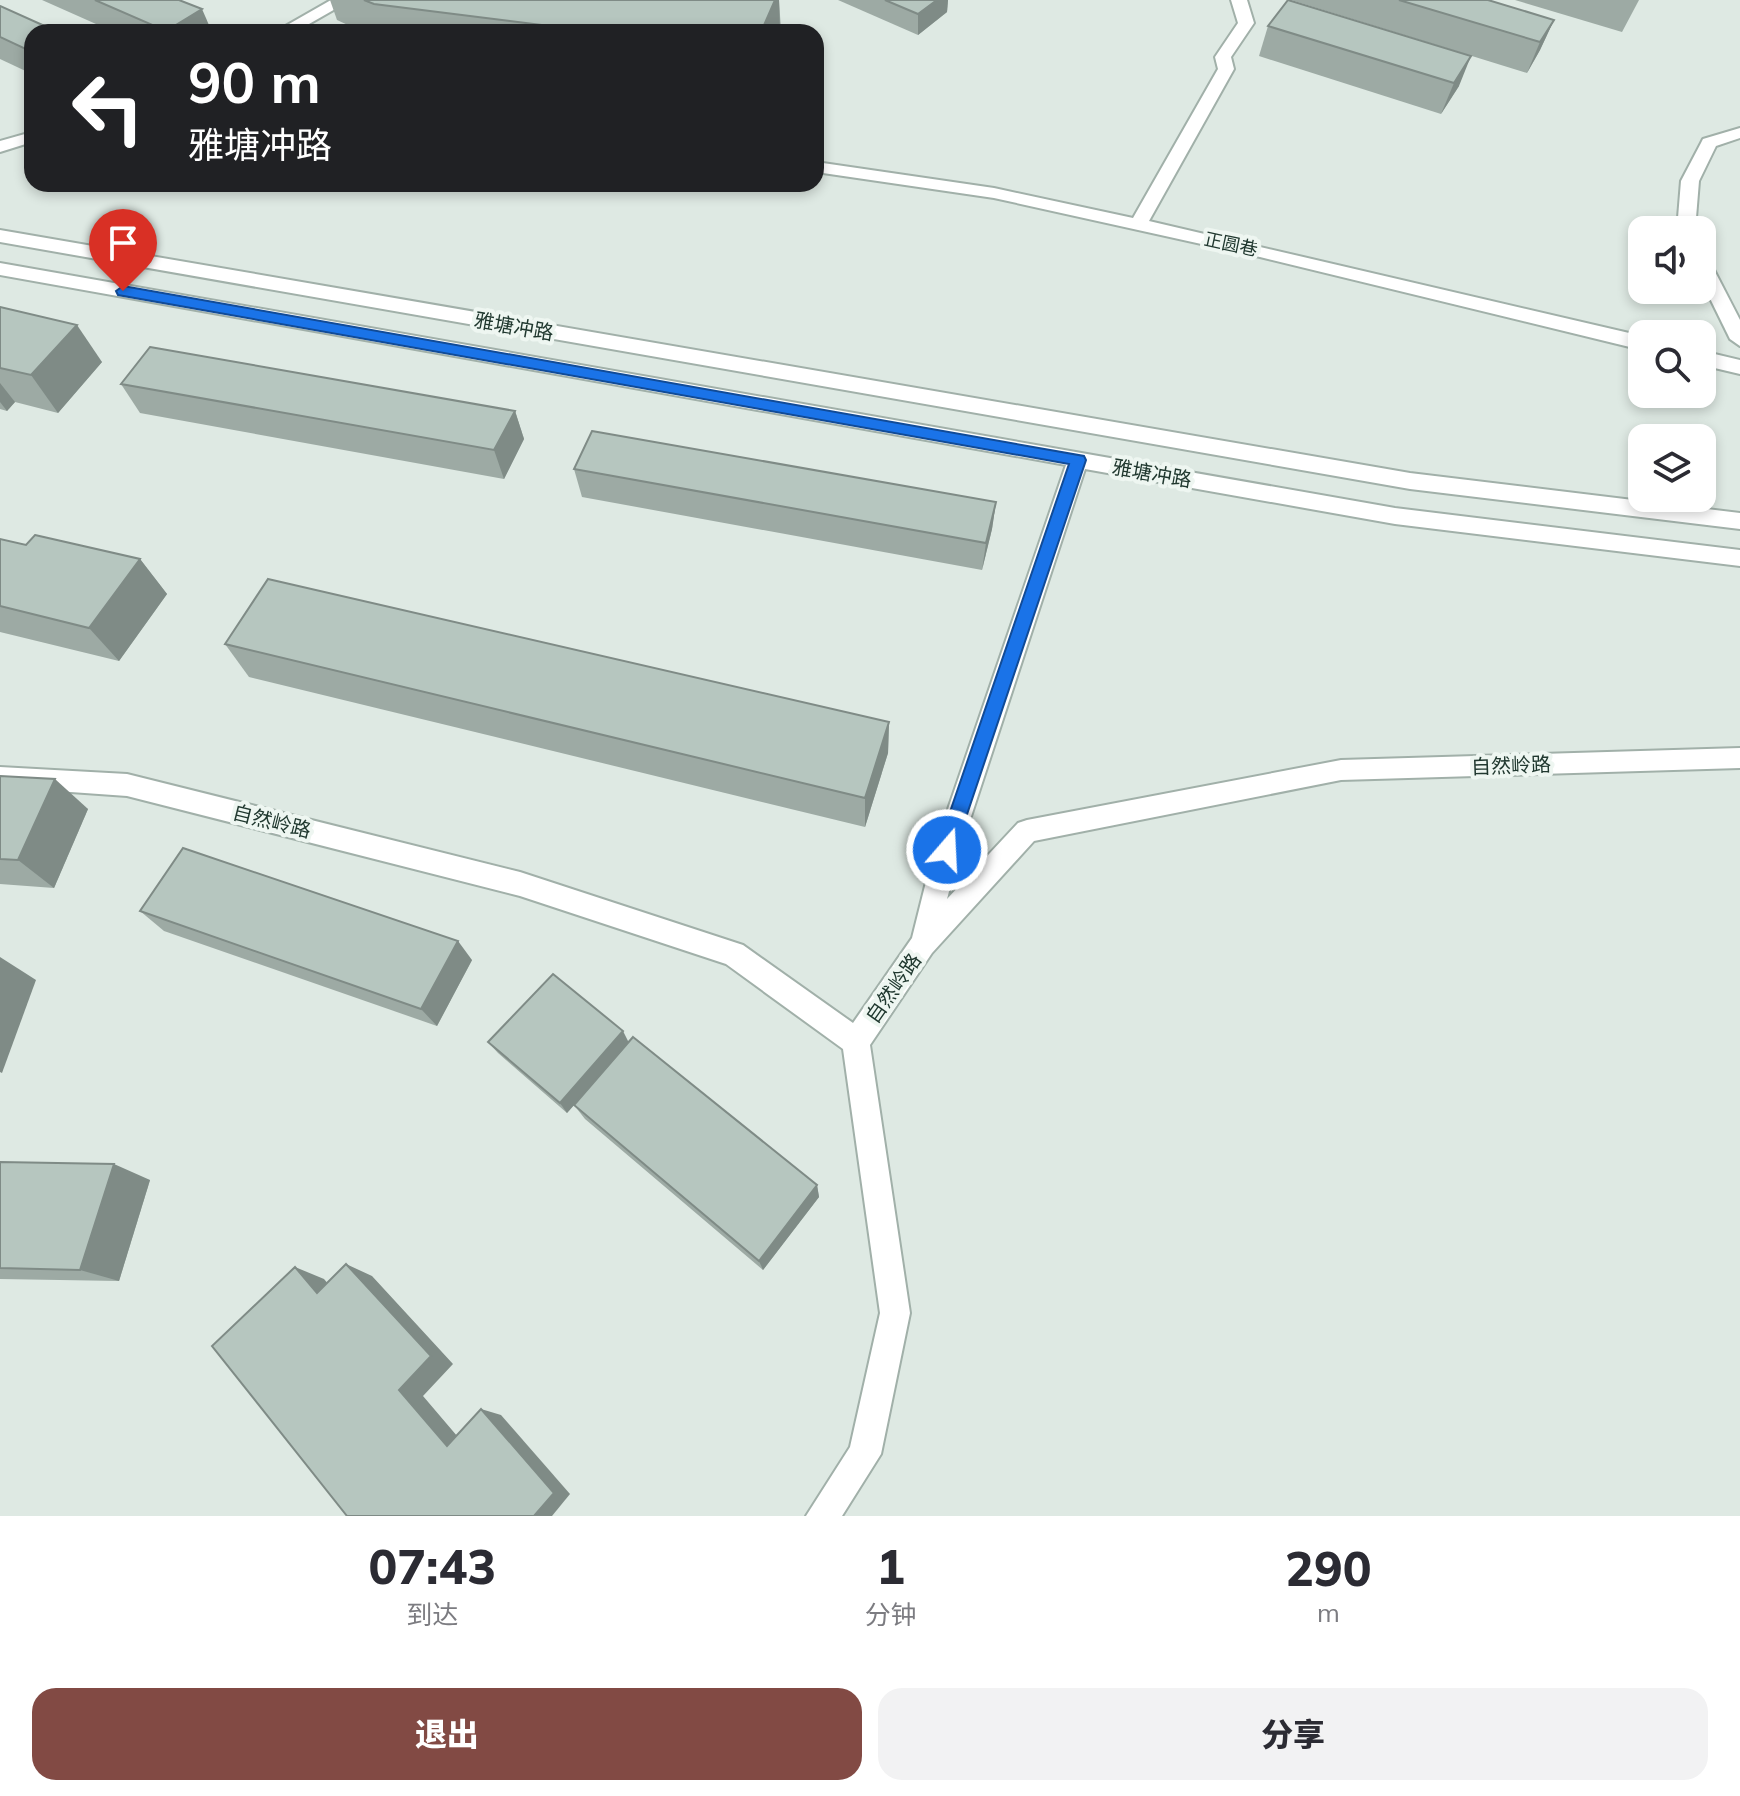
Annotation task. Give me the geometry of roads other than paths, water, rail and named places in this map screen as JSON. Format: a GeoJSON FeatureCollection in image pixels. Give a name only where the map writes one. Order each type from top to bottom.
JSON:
{"type":"FeatureCollection","features":[{"type":"Feature","properties":{"kind":"street"},"geometry":{"type":"LineString","coordinates":[[298,24],[343,0]]}},
{"type":"Feature","properties":{"kind":"street"},"geometry":{"type":"LineString","coordinates":[[1138,224],[1226,69],[1223,57],[1246,23],[1239,0]]}},
{"type":"Feature","properties":{"kind":"street"},"geometry":{"type":"LineString","coordinates":[[1687,216],[1690,181],[1709,143],[1740,133]]}},
{"type":"Feature","properties":{"kind":"street"},"geometry":{"type":"LineString","coordinates":[[0,147],[24,140]]}},
{"type":"Feature","properties":{"kind":"street","name":"正圆巷"},"geometry":{"type":"LineString","coordinates":[[824,168],[994,193],[1628,340]]}},
{"type":"Feature","properties":{"kind":"street","name":"雅塘冲路"},"geometry":{"type":"LineString","coordinates":[[0,236],[1410,481],[1740,521]]}},
{"type":"Feature","properties":{"kind":"street","name":"雅塘冲路"},"geometry":{"type":"LineString","coordinates":[[0,269],[1395,516],[1740,558]]}},
{"type":"Feature","properties":{"kind":"street"},"geometry":{"type":"LineString","coordinates":[[1716,291],[1737,331]]}},
{"type":"Feature","properties":{"kind":"street"},"geometry":{"type":"LineString","coordinates":[[1716,361],[1740,367]]}},
{"type":"Feature","properties":{"kind":"street"},"geometry":{"type":"LineString","coordinates":[[923,944],[947,850],[1078,460]]}},
{"type":"Feature","properties":{"kind":"street","name":"自然岭路"},"geometry":{"type":"LineString","coordinates":[[0,777],[127,785],[520,884],[734,954],[856,1042],[923,944],[1027,831],[1341,770],[1740,758]]}},
{"type":"Feature","properties":{"kind":"street"},"geometry":{"type":"LineString","coordinates":[[822,1516],[865,1454],[895,1313],[856,1042]]}}]}
